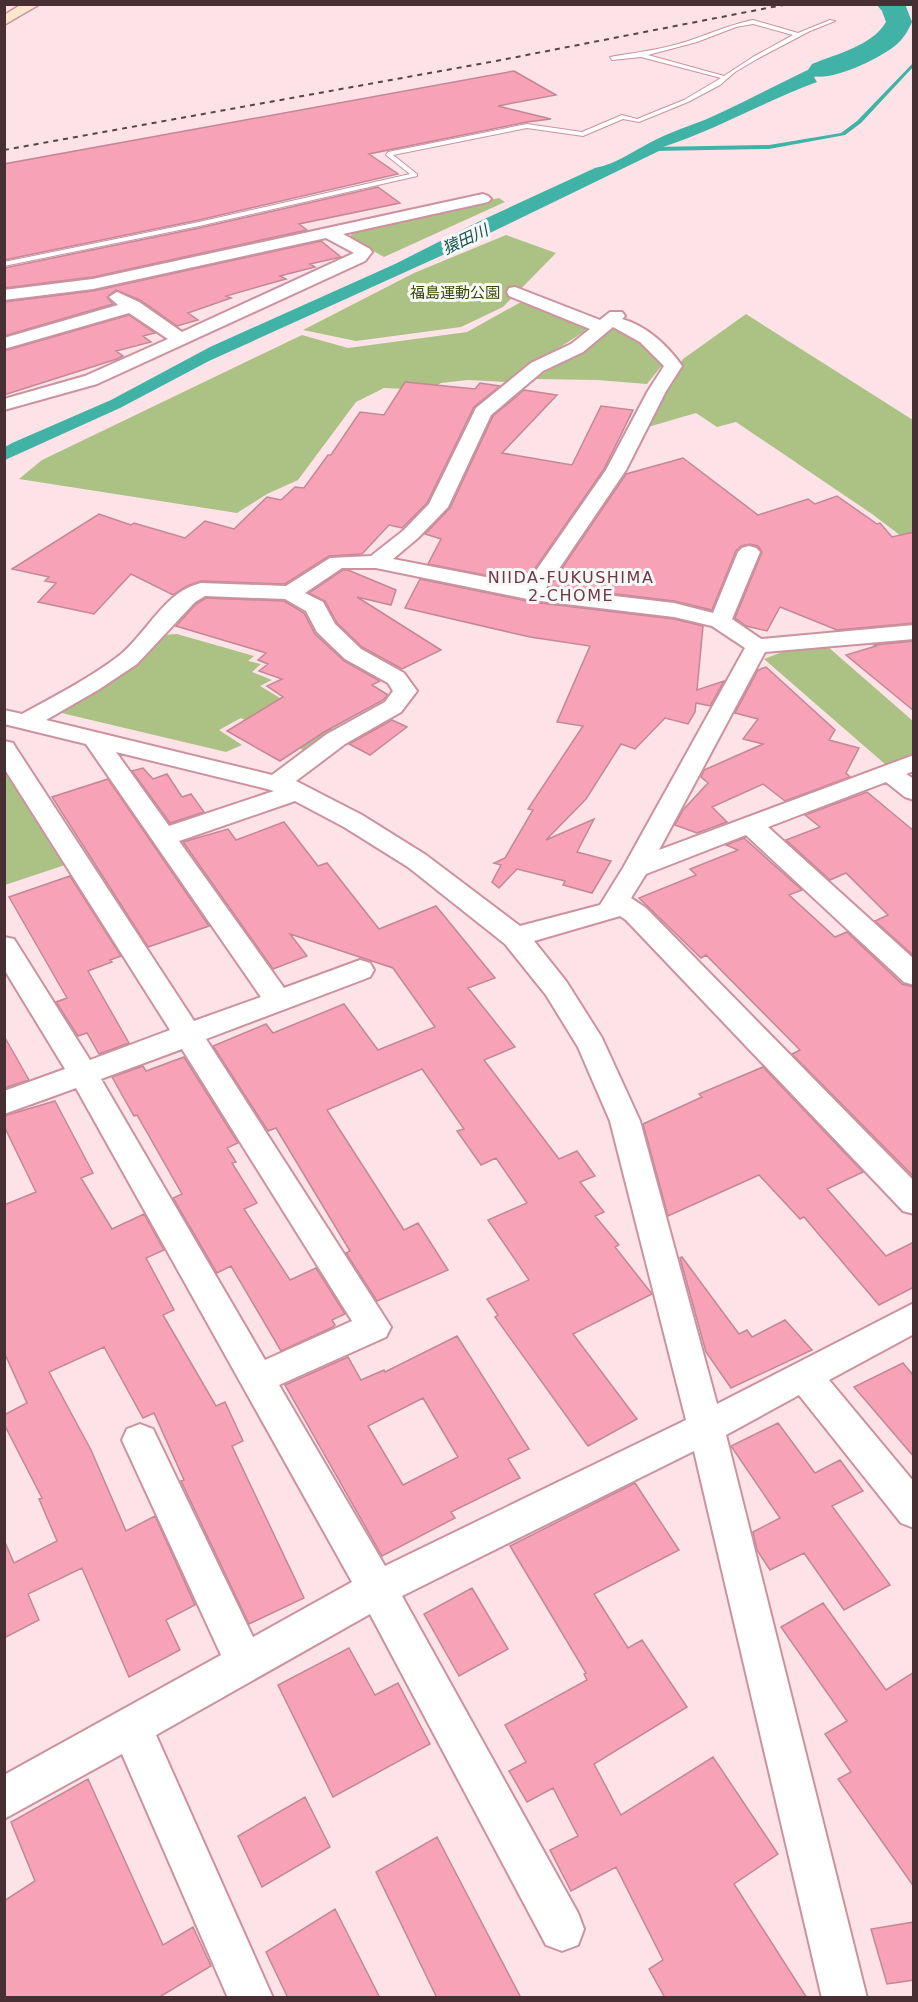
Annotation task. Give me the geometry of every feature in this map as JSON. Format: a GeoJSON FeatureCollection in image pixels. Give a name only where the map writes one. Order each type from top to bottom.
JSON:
{"type":"FeatureCollection","features":[{"type":"Feature","properties":{"kind":"street"},"geometry":{"type":"LineString","coordinates":[[4,21],[33,4]]}},
{"type":"Feature","properties":{"kind":"street"},"geometry":{"type":"LineString","coordinates":[[4,295],[93,284],[483,199]]}},
{"type":"Feature","properties":{"kind":"street"},"geometry":{"type":"LineString","coordinates":[[4,405],[91,380],[359,258],[364,252],[329,233]]}},
{"type":"Feature","properties":{"kind":"street"},"geometry":{"type":"LineString","coordinates":[[93,284],[133,306],[180,339]]}},
{"type":"Feature","properties":{"kind":"street"},"geometry":{"type":"LineString","coordinates":[[515,292],[610,322],[624,324],[656,345],[673,366],[656,388],[645,416],[616,470],[532,592]]}},
{"type":"Feature","properties":{"kind":"street"},"geometry":{"type":"LineString","coordinates":[[4,344],[133,306]]}},
{"type":"Feature","properties":{"kind":"street"},"geometry":{"type":"LineString","coordinates":[[376,562],[411,534],[438,507],[483,412],[537,367],[577,348],[610,322]]}},
{"type":"Feature","properties":{"kind":"street"},"geometry":{"type":"LineString","coordinates":[[720,621],[749,552]]}},
{"type":"Feature","properties":{"kind":"street"},"geometry":{"type":"LineString","coordinates":[[290,593],[337,562],[376,562],[532,592],[674,610],[720,621],[757,646],[914,632]]}},
{"type":"Feature","properties":{"kind":"street"},"geometry":{"type":"LineString","coordinates":[[16,719],[90,685],[129,660],[187,597],[201,589],[290,593],[315,607],[325,627],[353,654],[396,678],[405,691],[393,707],[336,739],[286,788],[164,837]]}},
{"type":"Feature","properties":{"kind":"street"},"geometry":{"type":"LineString","coordinates":[[515,938],[609,912],[636,868],[757,646]]}},
{"type":"Feature","properties":{"kind":"street"},"geometry":{"type":"LineString","coordinates":[[16,719],[286,788],[353,821],[417,861],[515,938],[556,988],[592,1045],[625,1121],[706,1428],[845,1998]]}},
{"type":"Feature","properties":{"kind":"street"},"geometry":{"type":"LineString","coordinates":[[94,738],[278,1000]]}},
{"type":"Feature","properties":{"kind":"street"},"geometry":{"type":"LineString","coordinates":[[4,748],[374,1327],[257,1378]]}},
{"type":"Feature","properties":{"kind":"street"},"geometry":{"type":"LineString","coordinates":[[636,868],[914,762]]}},
{"type":"Feature","properties":{"kind":"street"},"geometry":{"type":"LineString","coordinates":[[889,772],[914,792]]}},
{"type":"Feature","properties":{"kind":"street"},"geometry":{"type":"LineString","coordinates":[[750,825],[914,975]]}},
{"type":"Feature","properties":{"kind":"street"},"geometry":{"type":"LineString","coordinates":[[615,901],[636,914],[914,1202]]}},
{"type":"Feature","properties":{"kind":"street"},"geometry":{"type":"LineString","coordinates":[[4,945],[83,1073],[377,1589],[562,1929]]}},
{"type":"Feature","properties":{"kind":"street"},"geometry":{"type":"LineString","coordinates":[[4,1103],[360,970]]}},
{"type":"Feature","properties":{"kind":"street"},"geometry":{"type":"LineString","coordinates":[[4,1798],[377,1589],[706,1428],[914,1317]]}},
{"type":"Feature","properties":{"kind":"street"},"geometry":{"type":"LineString","coordinates":[[804,1375],[914,1511]]}},
{"type":"Feature","properties":{"kind":"street"},"geometry":{"type":"LineString","coordinates":[[140,1440],[245,1663]]}},
{"type":"Feature","properties":{"kind":"street"},"geometry":{"type":"LineString","coordinates":[[131,1727],[251,1998]]}},
{"type":"Feature","properties":{"kind":"lane"},"geometry":{"type":"LineString","coordinates":[[4,264],[199,224],[415,175],[388,154],[527,126],[583,134],[622,117],[637,121],[686,101],[798,35],[832,21]]}},
{"type":"Feature","properties":{"kind":"lane"},"geometry":{"type":"LineString","coordinates":[[612,58],[641,55],[695,41],[735,25],[753,22],[798,35]]}},
{"type":"Feature","properties":{"kind":"lane"},"geometry":{"type":"LineString","coordinates":[[641,55],[726,78]]}},
{"type":"Feature","properties":{"kind":"green space"},"geometry":{"type":"Polygon","coordinates":[[[499,198],[505,202],[384,257],[350,238],[353,230],[499,198]]]}},
{"type":"Feature","properties":{"kind":"green space","name":"福島運動公園"},"geometry":{"type":"Polygon","coordinates":[[[506,235],[556,253],[503,307],[461,327],[356,341],[303,330],[414,273],[506,235]]]}},
{"type":"Feature","properties":{"kind":"green space"},"geometry":{"type":"Polygon","coordinates":[[[521,302],[591,327],[507,382],[468,380],[441,383],[430,390],[384,388],[356,402],[298,480],[267,494],[237,513],[19,479],[42,460],[302,335],[348,348],[467,332],[521,302]]]}},
{"type":"Feature","properties":{"kind":"green space"},"geometry":{"type":"Polygon","coordinates":[[[746,314],[913,420],[913,545],[872,514],[736,422],[717,427],[696,413],[648,427],[660,389],[683,359],[746,314]]]}},
{"type":"Feature","properties":{"kind":"green space"},"geometry":{"type":"Polygon","coordinates":[[[611,328],[641,341],[659,357],[663,364],[647,384],[534,379],[578,352],[611,328]]]}},
{"type":"Feature","properties":{"kind":"green space"},"geometry":{"type":"Polygon","coordinates":[[[177,634],[254,656],[248,661],[261,664],[252,672],[272,680],[260,686],[335,731],[307,752],[241,718],[219,730],[242,745],[226,752],[53,711],[162,635],[177,634]]]}},
{"type":"Feature","properties":{"kind":"green space"},"geometry":{"type":"Polygon","coordinates":[[[827,646],[913,721],[913,754],[886,765],[764,659],[787,650],[827,646]]]}},
{"type":"Feature","properties":{"kind":"green space"},"geometry":{"type":"Polygon","coordinates":[[[4,766],[65,865],[5,885],[4,885],[4,766]]]}},
{"type":"Feature","properties":{"kind":"water"},"geometry":{"type":"Polygon","coordinates":[[[896,22],[899,40],[814,77],[817,82],[663,147],[661,150],[465,245],[209,361],[120,408],[5,460],[5,447],[12,443],[111,400],[210,347],[395,264],[480,221],[595,168],[619,160],[672,132],[712,117],[819,65],[862,49],[882,37],[896,22]]]}},
{"type":"Feature","properties":{"kind":"building"},"geometry":{"type":"Polygon","coordinates":[[[514,71],[556,95],[498,106],[551,119],[369,154],[398,174],[199,220],[4,260],[4,164],[514,71]]]}},
{"type":"Feature","properties":{"kind":"building"},"geometry":{"type":"Polygon","coordinates":[[[378,187],[400,203],[299,224],[307,230],[93,277],[4,288],[4,268],[199,228],[378,187]]]}},
{"type":"Feature","properties":{"kind":"building"},"geometry":{"type":"Polygon","coordinates":[[[321,241],[341,257],[310,264],[315,267],[280,276],[286,279],[226,296],[231,298],[188,313],[198,320],[177,326],[140,300],[116,290],[107,297],[113,304],[4,336],[4,302],[93,291],[321,241]]]}},
{"type":"Feature","properties":{"kind":"building"},"geometry":{"type":"Polygon","coordinates":[[[129,315],[155,333],[143,336],[151,342],[116,351],[123,356],[117,359],[4,395],[4,351],[129,315]]]}},
{"type":"Feature","properties":{"kind":"building"},"geometry":{"type":"Polygon","coordinates":[[[405,382],[475,389],[480,383],[500,386],[474,407],[427,503],[402,528],[389,525],[362,554],[329,556],[285,584],[201,581],[173,595],[131,574],[94,614],[38,602],[56,583],[45,581],[49,577],[12,569],[99,514],[131,525],[134,523],[185,538],[205,521],[234,529],[267,497],[281,500],[295,487],[304,488],[328,455],[331,455],[360,412],[384,415],[405,382]]]}},
{"type":"Feature","properties":{"kind":"building"},"geometry":{"type":"Polygon","coordinates":[[[524,390],[557,395],[502,453],[572,465],[601,406],[633,410],[604,469],[525,583],[428,564],[441,539],[425,534],[450,508],[493,416],[524,390]]]}},
{"type":"Feature","properties":{"kind":"building"},"geometry":{"type":"Polygon","coordinates":[[[683,458],[758,515],[808,499],[815,504],[837,496],[877,524],[880,523],[892,537],[914,532],[914,623],[837,630],[780,607],[767,631],[746,626],[735,618],[762,552],[758,546],[750,544],[741,546],[736,551],[712,610],[674,601],[550,586],[626,474],[683,458]]]}},
{"type":"Feature","properties":{"kind":"building"},"geometry":{"type":"Polygon","coordinates":[[[343,570],[396,590],[391,605],[357,597],[441,650],[402,669],[362,647],[337,623],[325,601],[309,593],[343,570]]]}},
{"type":"Feature","properties":{"kind":"building"},"geometry":{"type":"Polygon","coordinates":[[[420,579],[532,602],[674,619],[703,626],[697,690],[724,681],[710,706],[696,703],[695,712],[688,724],[665,718],[635,749],[621,744],[586,799],[546,840],[594,819],[577,852],[611,861],[592,893],[563,885],[565,881],[517,869],[499,888],[492,882],[501,865],[494,863],[505,858],[533,810],[528,809],[583,726],[557,722],[590,646],[530,637],[405,608],[420,579]]]}},
{"type":"Feature","properties":{"kind":"building"},"geometry":{"type":"Polygon","coordinates":[[[206,598],[284,601],[304,613],[315,634],[344,661],[380,681],[372,685],[388,695],[383,700],[324,732],[280,761],[227,731],[283,697],[267,686],[282,679],[259,671],[268,664],[258,660],[266,653],[176,626],[196,604],[206,598]]]}},
{"type":"Feature","properties":{"kind":"building"},"geometry":{"type":"Polygon","coordinates":[[[914,641],[914,711],[846,655],[876,646],[874,645],[914,641]]]}},
{"type":"Feature","properties":{"kind":"building"},"geometry":{"type":"Polygon","coordinates":[[[766,667],[835,730],[829,740],[859,748],[846,773],[850,777],[785,801],[763,784],[712,807],[727,822],[697,833],[675,825],[683,810],[708,783],[701,777],[704,770],[763,744],[743,739],[758,719],[735,713],[758,670],[766,667]]]}},
{"type":"Feature","properties":{"kind":"building"},"geometry":{"type":"Polygon","coordinates":[[[392,720],[407,727],[370,755],[349,744],[392,720]]]}},
{"type":"Feature","properties":{"kind":"building"},"geometry":{"type":"Polygon","coordinates":[[[143,768],[153,779],[167,774],[182,797],[191,794],[204,812],[170,823],[132,771],[143,768]]]}},
{"type":"Feature","properties":{"kind":"building"},"geometry":{"type":"Polygon","coordinates":[[[108,779],[209,926],[148,947],[52,797],[108,779]]]}},
{"type":"Feature","properties":{"kind":"building"},"geometry":{"type":"Polygon","coordinates":[[[867,792],[914,831],[914,956],[875,921],[888,915],[846,873],[830,880],[786,840],[820,827],[805,815],[867,792]]]}},
{"type":"Feature","properties":{"kind":"building"},"geometry":{"type":"Polygon","coordinates":[[[284,822],[318,866],[327,863],[379,929],[436,906],[495,978],[468,988],[515,1047],[484,1060],[559,1159],[577,1151],[595,1176],[580,1182],[604,1212],[595,1216],[619,1245],[615,1247],[652,1294],[573,1334],[637,1419],[588,1446],[495,1317],[498,1315],[487,1299],[529,1280],[488,1220],[527,1203],[496,1158],[481,1165],[457,1131],[464,1129],[422,1069],[327,1110],[404,1230],[418,1223],[448,1270],[377,1301],[346,1253],[350,1251],[276,1128],[268,1131],[213,1046],[266,1024],[273,1033],[344,1004],[378,1050],[435,1027],[393,968],[290,934],[307,956],[273,969],[183,842],[228,829],[236,840],[284,822]]]}},
{"type":"Feature","properties":{"kind":"building"},"geometry":{"type":"Polygon","coordinates":[[[744,838],[802,890],[789,895],[835,937],[847,932],[902,984],[914,987],[914,1177],[792,1054],[800,1050],[706,955],[701,958],[639,898],[696,875],[690,869],[738,850],[726,845],[744,838]]]}},
{"type":"Feature","properties":{"kind":"building"},"geometry":{"type":"Polygon","coordinates":[[[70,876],[121,956],[88,971],[129,1043],[99,1054],[87,1033],[78,1036],[56,1002],[67,998],[9,897],[70,876]]]}},
{"type":"Feature","properties":{"kind":"building"},"geometry":{"type":"Polygon","coordinates":[[[4,1036],[29,1080],[4,1088],[4,1036]]]}},
{"type":"Feature","properties":{"kind":"building"},"geometry":{"type":"Polygon","coordinates":[[[184,1057],[238,1143],[227,1148],[236,1162],[232,1163],[257,1203],[244,1209],[290,1280],[316,1268],[345,1314],[332,1320],[335,1325],[331,1328],[281,1351],[231,1266],[217,1273],[173,1198],[182,1194],[137,1115],[134,1116],[112,1077],[143,1066],[146,1071],[184,1057]]]}},
{"type":"Feature","properties":{"kind":"building"},"geometry":{"type":"Polygon","coordinates":[[[763,1067],[863,1172],[827,1189],[886,1256],[914,1242],[914,1287],[879,1305],[804,1217],[800,1219],[759,1175],[668,1216],[643,1124],[702,1097],[699,1094],[763,1067]]]}},
{"type":"Feature","properties":{"kind":"building"},"geometry":{"type":"Polygon","coordinates":[[[55,1101],[93,1173],[81,1178],[112,1229],[144,1214],[164,1250],[146,1258],[174,1310],[163,1315],[216,1406],[225,1402],[243,1441],[232,1446],[304,1598],[249,1624],[181,1481],[184,1480],[154,1413],[143,1418],[104,1347],[49,1372],[91,1450],[126,1531],[155,1516],[195,1605],[166,1620],[180,1650],[129,1677],[82,1568],[28,1594],[39,1620],[4,1638],[4,1540],[14,1563],[57,1541],[39,1499],[42,1498],[4,1424],[4,1415],[27,1403],[4,1352],[4,1205],[36,1192],[4,1126],[4,1116],[55,1101]]]}},
{"type":"Feature","properties":{"kind":"building"},"geometry":{"type":"Polygon","coordinates":[[[682,1257],[739,1334],[747,1330],[752,1337],[785,1320],[812,1350],[731,1388],[706,1352],[680,1258],[682,1257]]]}},
{"type":"Feature","properties":{"kind":"building"},"geometry":{"type":"Polygon","coordinates":[[[457,1336],[529,1449],[508,1459],[520,1478],[451,1512],[455,1518],[382,1556],[285,1385],[348,1357],[361,1380],[384,1370],[385,1372],[457,1336]],[[423,1398],[368,1426],[403,1485],[458,1457],[423,1398]]]}},
{"type":"Feature","properties":{"kind":"building"},"geometry":{"type":"Polygon","coordinates":[[[903,1363],[914,1376],[914,1457],[854,1387],[903,1363]]]}},
{"type":"Feature","properties":{"kind":"building"},"geometry":{"type":"Polygon","coordinates":[[[778,1423],[815,1473],[840,1460],[863,1491],[832,1506],[890,1585],[844,1610],[804,1553],[770,1570],[757,1550],[753,1532],[780,1518],[731,1446],[778,1423]]]}},
{"type":"Feature","properties":{"kind":"building"},"geometry":{"type":"Polygon","coordinates":[[[635,1483],[679,1550],[594,1594],[628,1648],[642,1640],[687,1707],[594,1764],[621,1815],[713,1757],[778,1854],[734,1884],[807,1998],[665,1998],[649,1969],[663,1960],[616,1867],[571,1891],[550,1850],[578,1836],[553,1788],[527,1802],[509,1771],[526,1762],[505,1725],[587,1680],[584,1674],[586,1673],[510,1546],[635,1483]]]}},
{"type":"Feature","properties":{"kind":"building"},"geometry":{"type":"Polygon","coordinates":[[[472,1588],[508,1649],[459,1676],[424,1614],[472,1588]]]}},
{"type":"Feature","properties":{"kind":"building"},"geometry":{"type":"Polygon","coordinates":[[[823,1603],[886,1690],[914,1672],[914,1887],[838,1779],[851,1772],[825,1734],[847,1721],[781,1627],[823,1603]]]}},
{"type":"Feature","properties":{"kind":"building"},"geometry":{"type":"Polygon","coordinates":[[[349,1648],[375,1695],[398,1683],[430,1744],[333,1797],[278,1685],[349,1648]]]}},
{"type":"Feature","properties":{"kind":"building"},"geometry":{"type":"Polygon","coordinates":[[[88,1779],[163,1945],[193,1927],[211,1966],[158,1998],[4,1998],[4,1901],[35,1881],[11,1822],[88,1779]]]}},
{"type":"Feature","properties":{"kind":"building"},"geometry":{"type":"Polygon","coordinates":[[[305,1797],[330,1847],[262,1887],[238,1836],[305,1797]]]}},
{"type":"Feature","properties":{"kind":"building"},"geometry":{"type":"Polygon","coordinates":[[[437,1837],[521,1998],[437,1998],[376,1872],[437,1837]]]}},
{"type":"Feature","properties":{"kind":"building"},"geometry":{"type":"Polygon","coordinates":[[[335,1909],[380,1998],[288,1998],[266,1952],[335,1909]]]}},
{"type":"Feature","properties":{"kind":"building"},"geometry":{"type":"Polygon","coordinates":[[[914,1922],[914,1980],[887,1984],[871,1929],[914,1922]]]}},
{"type":"Feature","properties":{"kind":"waterway","name":"猿田川"},"geometry":{"type":"LineString","coordinates":[[822,70],[866,52],[887,39],[899,22],[894,7],[889,4]]}},
{"type":"Feature","properties":{"kind":"waterway"},"geometry":{"type":"LineString","coordinates":[[653,149],[769,147],[843,134],[859,122],[914,63]]}},
{"type":"Feature","properties":{"kind":"railway"},"geometry":{"type":"LineString","coordinates":[[4,150],[496,61],[788,4]]}},
{"type":"Feature","properties":{"kind":"district","name":"NIIDA-FUKUSHIMA 2-CHOME"},"geometry":{"type":"Point","coordinates":[571,586]}}]}
